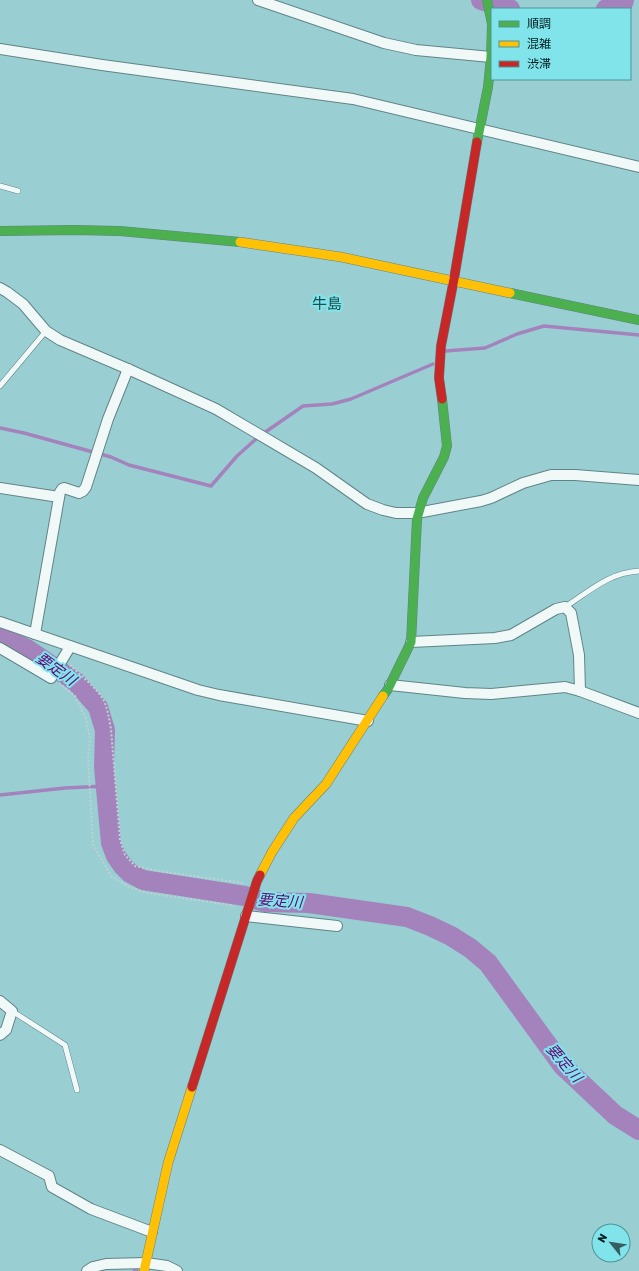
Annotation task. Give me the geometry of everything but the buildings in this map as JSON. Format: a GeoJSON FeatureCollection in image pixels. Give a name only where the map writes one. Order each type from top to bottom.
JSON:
{"type":"FeatureCollection","features":[{"type":"Feature","properties":{"kind":"street"},"geometry":{"type":"LineString","coordinates":[[258,0],[384,43],[416,50],[491,57]]}},
{"type":"Feature","properties":{"kind":"street"},"geometry":{"type":"LineString","coordinates":[[487,0],[491,19]]}},
{"type":"Feature","properties":{"kind":"street"},"geometry":{"type":"LineString","coordinates":[[0,49],[102,65],[353,99],[639,167]]}},
{"type":"Feature","properties":{"kind":"street"},"geometry":{"type":"LineString","coordinates":[[145,1267],[168,1163],[257,881],[272,852],[294,818],[326,784],[368,721],[390,685],[411,642],[416,524],[418,513],[426,490],[447,450],[439,378],[442,336],[454,279],[491,64]]}},
{"type":"Feature","properties":{"kind":"street"},"geometry":{"type":"LineString","coordinates":[[0,231],[119,231],[222,239],[299,250],[454,279],[639,320]]}},
{"type":"Feature","properties":{"kind":"street"},"geometry":{"type":"LineString","coordinates":[[0,288],[23,304],[46,331],[60,340],[216,409],[316,468],[367,504],[389,512],[418,513],[481,501],[491,498],[523,482],[558,474],[639,480]]}},
{"type":"Feature","properties":{"kind":"street"},"geometry":{"type":"LineString","coordinates":[[35,634],[59,497],[62,489],[66,488],[77,493],[83,491],[86,487],[128,369]]}},
{"type":"Feature","properties":{"kind":"street"},"geometry":{"type":"LineString","coordinates":[[0,488],[59,497]]}},
{"type":"Feature","properties":{"kind":"street"},"geometry":{"type":"LineString","coordinates":[[411,642],[495,638],[511,635],[556,609],[565,607],[571,613],[579,655],[580,691]]}},
{"type":"Feature","properties":{"kind":"street"},"geometry":{"type":"LineString","coordinates":[[0,622],[198,690],[368,721]]}},
{"type":"Feature","properties":{"kind":"street"},"geometry":{"type":"LineString","coordinates":[[0,648],[52,676],[70,647]]}},
{"type":"Feature","properties":{"kind":"street"},"geometry":{"type":"LineString","coordinates":[[390,685],[465,693],[491,694],[565,687],[639,713]]}},
{"type":"Feature","properties":{"kind":"street"},"geometry":{"type":"LineString","coordinates":[[247,912],[337,926]]}},
{"type":"Feature","properties":{"kind":"street"},"geometry":{"type":"LineString","coordinates":[[0,1001],[12,1011],[6,1030],[0,1035]]}},
{"type":"Feature","properties":{"kind":"street"},"geometry":{"type":"LineString","coordinates":[[0,1150],[48,1176],[52,1187],[91,1209],[152,1232]]}},
{"type":"Feature","properties":{"kind":"street"},"geometry":{"type":"LineString","coordinates":[[87,1271],[93,1266],[106,1264],[145,1267],[167,1266],[177,1271]]}},
{"type":"Feature","properties":{"kind":"lane"},"geometry":{"type":"LineString","coordinates":[[0,186],[18,191]]}},
{"type":"Feature","properties":{"kind":"lane"},"geometry":{"type":"LineString","coordinates":[[0,386],[46,331]]}},
{"type":"Feature","properties":{"kind":"lane"},"geometry":{"type":"LineString","coordinates":[[565,607],[608,578],[627,572],[639,571]]}},
{"type":"Feature","properties":{"kind":"lane"},"geometry":{"type":"LineString","coordinates":[[12,1011],[65,1045],[77,1090]]}},
{"type":"Feature","properties":{"kind":"path"},"geometry":{"type":"LineString","coordinates":[[62,660],[93,688],[103,700],[108,714],[111,728],[120,840],[126,855],[135,866],[158,871],[247,884],[257,881]]}},
{"type":"Feature","properties":{"kind":"path"},"geometry":{"type":"LineString","coordinates":[[52,676],[75,696],[86,719],[90,738],[88,758],[93,844],[111,876],[129,888],[147,893],[230,905],[247,912]]}},
{"type":"Feature","properties":{"kind":"waterway"},"geometry":{"type":"LineString","coordinates":[[481,0],[507,8]]}},
{"type":"Feature","properties":{"kind":"waterway"},"geometry":{"type":"LineString","coordinates":[[609,8],[623,3],[624,0]]}},
{"type":"Feature","properties":{"kind":"waterway"},"geometry":{"type":"LineString","coordinates":[[445,351],[485,348],[517,334],[544,326],[639,335]]}},
{"type":"Feature","properties":{"kind":"waterway"},"geometry":{"type":"LineString","coordinates":[[264,433],[303,406],[332,404],[351,399],[433,364]]}},
{"type":"Feature","properties":{"kind":"waterway"},"geometry":{"type":"LineString","coordinates":[[0,428],[24,433],[111,457],[129,465],[211,486],[237,456],[256,439]]}},
{"type":"Feature","properties":{"kind":"waterway","name":"要定川"},"geometry":{"type":"LineString","coordinates":[[0,636],[27,649],[76,682],[98,707],[105,730],[104,767],[111,843],[116,856],[130,873],[143,880],[245,896],[265,902],[309,903],[407,917],[451,936],[470,948],[488,963],[563,1066],[615,1115],[639,1130]]}},
{"type":"Feature","properties":{"kind":"waterway"},"geometry":{"type":"LineString","coordinates":[[0,795],[65,788],[106,786]]}},
{"type":"Feature","properties":{"kind":"traffic: fast"},"geometry":{"type":"LineString","coordinates":[[487,0],[491,19]]}},
{"type":"Feature","properties":{"kind":"traffic: fast"},"geometry":{"type":"LineString","coordinates":[[477,142],[488,87],[491,57]]}},
{"type":"Feature","properties":{"kind":"traffic: fast"},"geometry":{"type":"LineString","coordinates":[[0,231],[120,231],[240,242]]}},
{"type":"Feature","properties":{"kind":"traffic: fast"},"geometry":{"type":"LineString","coordinates":[[510,293],[639,320]]}},
{"type":"Feature","properties":{"kind":"traffic: fast"},"geometry":{"type":"LineString","coordinates":[[383,696],[388,689],[411,642],[417,519],[423,498],[444,457],[447,446],[442,399]]}},
{"type":"Feature","properties":{"kind":"traffic: slow"},"geometry":{"type":"LineString","coordinates":[[240,242],[341,257],[510,293]]}},
{"type":"Feature","properties":{"kind":"traffic: slow"},"geometry":{"type":"LineString","coordinates":[[260,875],[272,852],[294,818],[326,784],[383,696]]}},
{"type":"Feature","properties":{"kind":"traffic: slow"},"geometry":{"type":"LineString","coordinates":[[144,1271],[168,1163],[192,1087]]}},
{"type":"Feature","properties":{"kind":"traffic: jam"},"geometry":{"type":"LineString","coordinates":[[442,399],[439,378],[441,346],[477,142]]}},
{"type":"Feature","properties":{"kind":"traffic: jam"},"geometry":{"type":"LineString","coordinates":[[192,1087],[260,875]]}},
{"type":"Feature","properties":{"kind":"district","name":"牛島"},"geometry":{"type":"Point","coordinates":[327,304]}}]}
